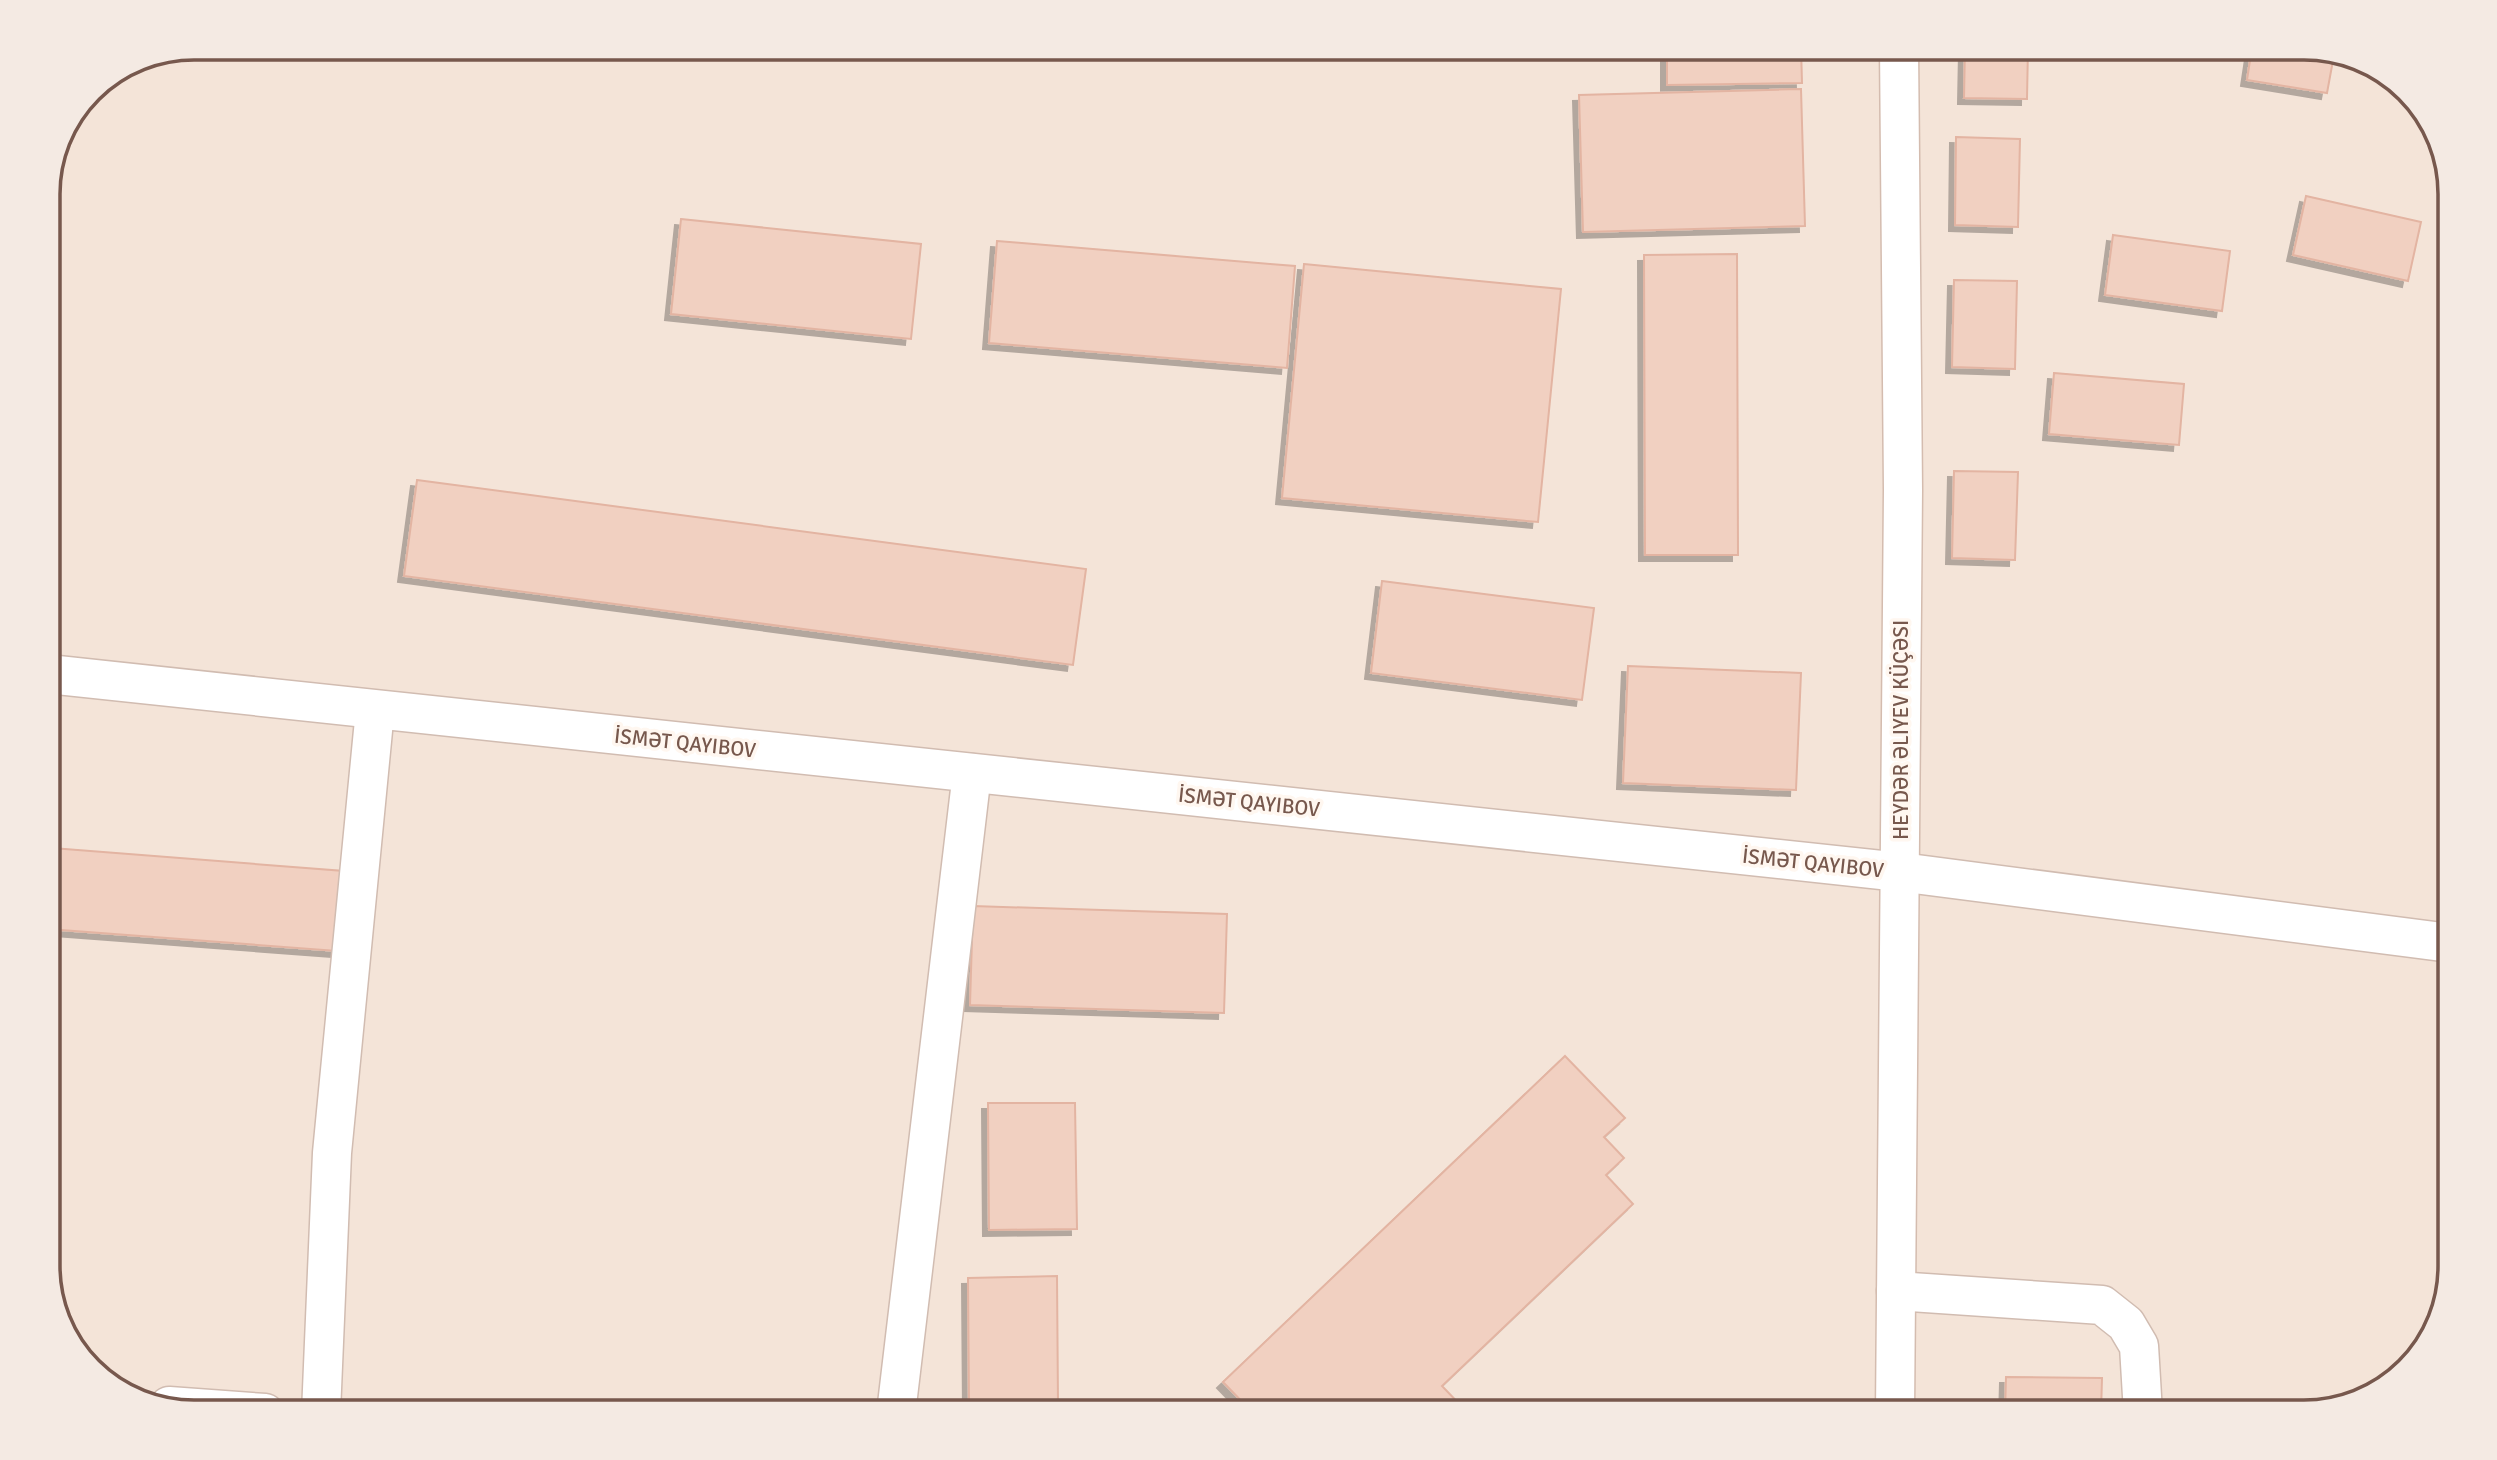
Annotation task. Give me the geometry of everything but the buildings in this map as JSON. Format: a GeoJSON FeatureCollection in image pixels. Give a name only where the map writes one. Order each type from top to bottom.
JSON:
{"type":"FeatureCollection","features":[{"type":"Feature","properties":{"kind":"street","name":"HEYDƏR ƏLIYEV KÜÇƏSI"},"geometry":{"type":"LineString","coordinates":[[1895,1400],[1903,490],[1899,60]]}},
{"type":"Feature","properties":{"kind":"street"},"geometry":{"type":"LineString","coordinates":[[60,675],[1900,872],[2438,941]]}},
{"type":"Feature","properties":{"kind":"street"},"geometry":{"type":"LineString","coordinates":[[322,1400],[332,1153],[375,710]]}},
{"type":"Feature","properties":{"kind":"street"},"geometry":{"type":"LineString","coordinates":[[898,1400],[972,773]]}},
{"type":"Feature","properties":{"kind":"street"},"geometry":{"type":"LineString","coordinates":[[1896,1290],[2102,1305],[2126,1324],[2139,1346],[2142,1400]]}},
{"type":"Feature","properties":{"kind":"shaded area"},"geometry":{"type":"Polygon","coordinates":[[[2303,60],[2338,64],[2370,77],[2398,99],[2420,127],[2433,159],[2437,185],[2438,1266],[2433,1301],[2420,1333],[2398,1361],[2370,1383],[2338,1396],[2303,1400],[194,1400],[159,1396],[127,1383],[99,1361],[77,1333],[64,1301],[60,1275],[60,185],[64,159],[73,134],[93,105],[127,77],[150,67],[176,61],[2303,60]]]}}]}
